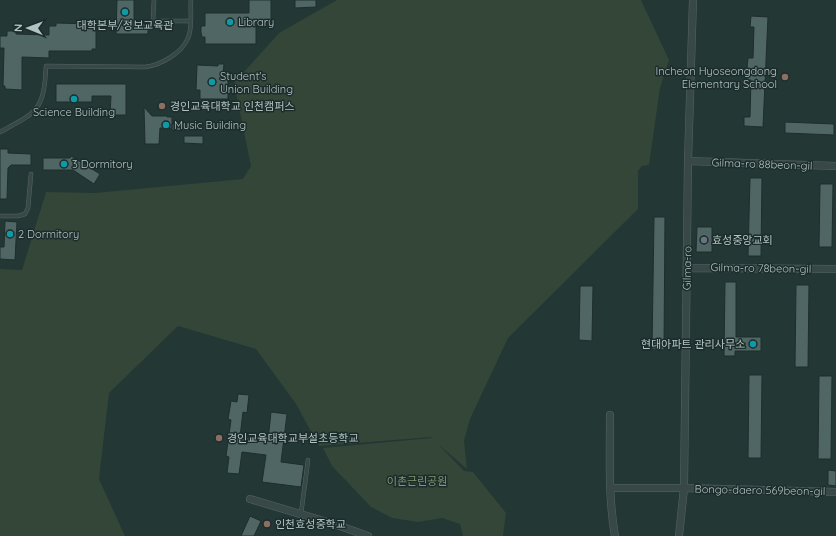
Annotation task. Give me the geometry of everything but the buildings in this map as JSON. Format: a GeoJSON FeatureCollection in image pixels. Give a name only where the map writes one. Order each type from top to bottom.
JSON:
{"type":"FeatureCollection","features":[{"type":"Feature","properties":{"kind":"street","name":"Gilma-ro"},"geometry":{"type":"LineString","coordinates":[[680,536],[684,488],[688,161],[693,0]]}},
{"type":"Feature","properties":{"kind":"street","name":"Gilma-ro 88beon-gil"},"geometry":{"type":"LineString","coordinates":[[688,161],[836,166]]}},
{"type":"Feature","properties":{"kind":"street","name":"Gilma-ro 78beon-gil"},"geometry":{"type":"LineString","coordinates":[[687,268],[836,269]]}},
{"type":"Feature","properties":{"kind":"street"},"geometry":{"type":"LineString","coordinates":[[610,415],[610,488],[612,519],[615,536]]}},
{"type":"Feature","properties":{"kind":"street","name":"Bongo-daero 569beon-gil"},"geometry":{"type":"LineString","coordinates":[[610,488],[684,488],[836,492]]}},
{"type":"Feature","properties":{"kind":"street"},"geometry":{"type":"LineString","coordinates":[[250,499],[368,536]]}},
{"type":"Feature","properties":{"kind":"lane"},"geometry":{"type":"LineString","coordinates":[[154,0],[153,21],[190,22]]}},
{"type":"Feature","properties":{"kind":"lane"},"geometry":{"type":"LineString","coordinates":[[0,132],[23,120],[38,106],[46,88],[46,66],[145,67],[152,66],[166,60],[184,45],[188,38],[191,0]]}},
{"type":"Feature","properties":{"kind":"lane"},"geometry":{"type":"LineString","coordinates":[[0,216],[18,216],[25,214],[28,208],[30,174]]}},
{"type":"Feature","properties":{"kind":"lane"},"geometry":{"type":"LineString","coordinates":[[301,514],[308,460]]}},
{"type":"Feature","properties":{"kind":"green space","name":"이촌근린공원"},"geometry":{"type":"Polygon","coordinates":[[[337,0],[641,0],[669,60],[660,88],[649,165],[642,166],[638,171],[638,209],[508,338],[470,419],[464,441],[467,469],[438,444],[464,471],[473,472],[506,513],[503,536],[463,536],[460,524],[442,518],[418,522],[392,518],[371,507],[332,466],[323,448],[432,438],[431,437],[319,446],[296,404],[256,349],[178,326],[109,393],[99,479],[125,536],[0,536],[0,269],[22,270],[46,192],[95,193],[243,179],[251,166],[234,83],[279,33],[337,0]]]}},
{"type":"Feature","properties":{"kind":"place","name":"대학본부/정보교육관"},"geometry":{"type":"Point","coordinates":[125,12]}},
{"type":"Feature","properties":{"kind":"place","name":"Library"},"geometry":{"type":"Point","coordinates":[230,22]}},
{"type":"Feature","properties":{"kind":"place","name":"Incheon Hyoseongdong Elementary School"},"geometry":{"type":"Point","coordinates":[785,77]}},
{"type":"Feature","properties":{"kind":"place","name":"Student's Union Building"},"geometry":{"type":"Point","coordinates":[212,82]}},
{"type":"Feature","properties":{"kind":"place","name":"Science Building"},"geometry":{"type":"Point","coordinates":[74,99]}},
{"type":"Feature","properties":{"kind":"place","name":"경인교육대학교 인천캠퍼스"},"geometry":{"type":"Point","coordinates":[162,106]}},
{"type":"Feature","properties":{"kind":"place","name":"Music Building"},"geometry":{"type":"Point","coordinates":[166,125]}},
{"type":"Feature","properties":{"kind":"place","name":"3 Dormitory"},"geometry":{"type":"Point","coordinates":[64,164]}},
{"type":"Feature","properties":{"kind":"place","name":"2 Dormitory"},"geometry":{"type":"Point","coordinates":[10,234]}},
{"type":"Feature","properties":{"kind":"place","name":"효성중앙교회"},"geometry":{"type":"Point","coordinates":[704,240]}},
{"type":"Feature","properties":{"kind":"place","name":"현대아파트 관리사무소"},"geometry":{"type":"Point","coordinates":[753,344]}},
{"type":"Feature","properties":{"kind":"place","name":"경인교육대학교부설초등학교"},"geometry":{"type":"Point","coordinates":[219,438]}},
{"type":"Feature","properties":{"kind":"place","name":"인천효성중학교"},"geometry":{"type":"Point","coordinates":[267,524]}}]}
